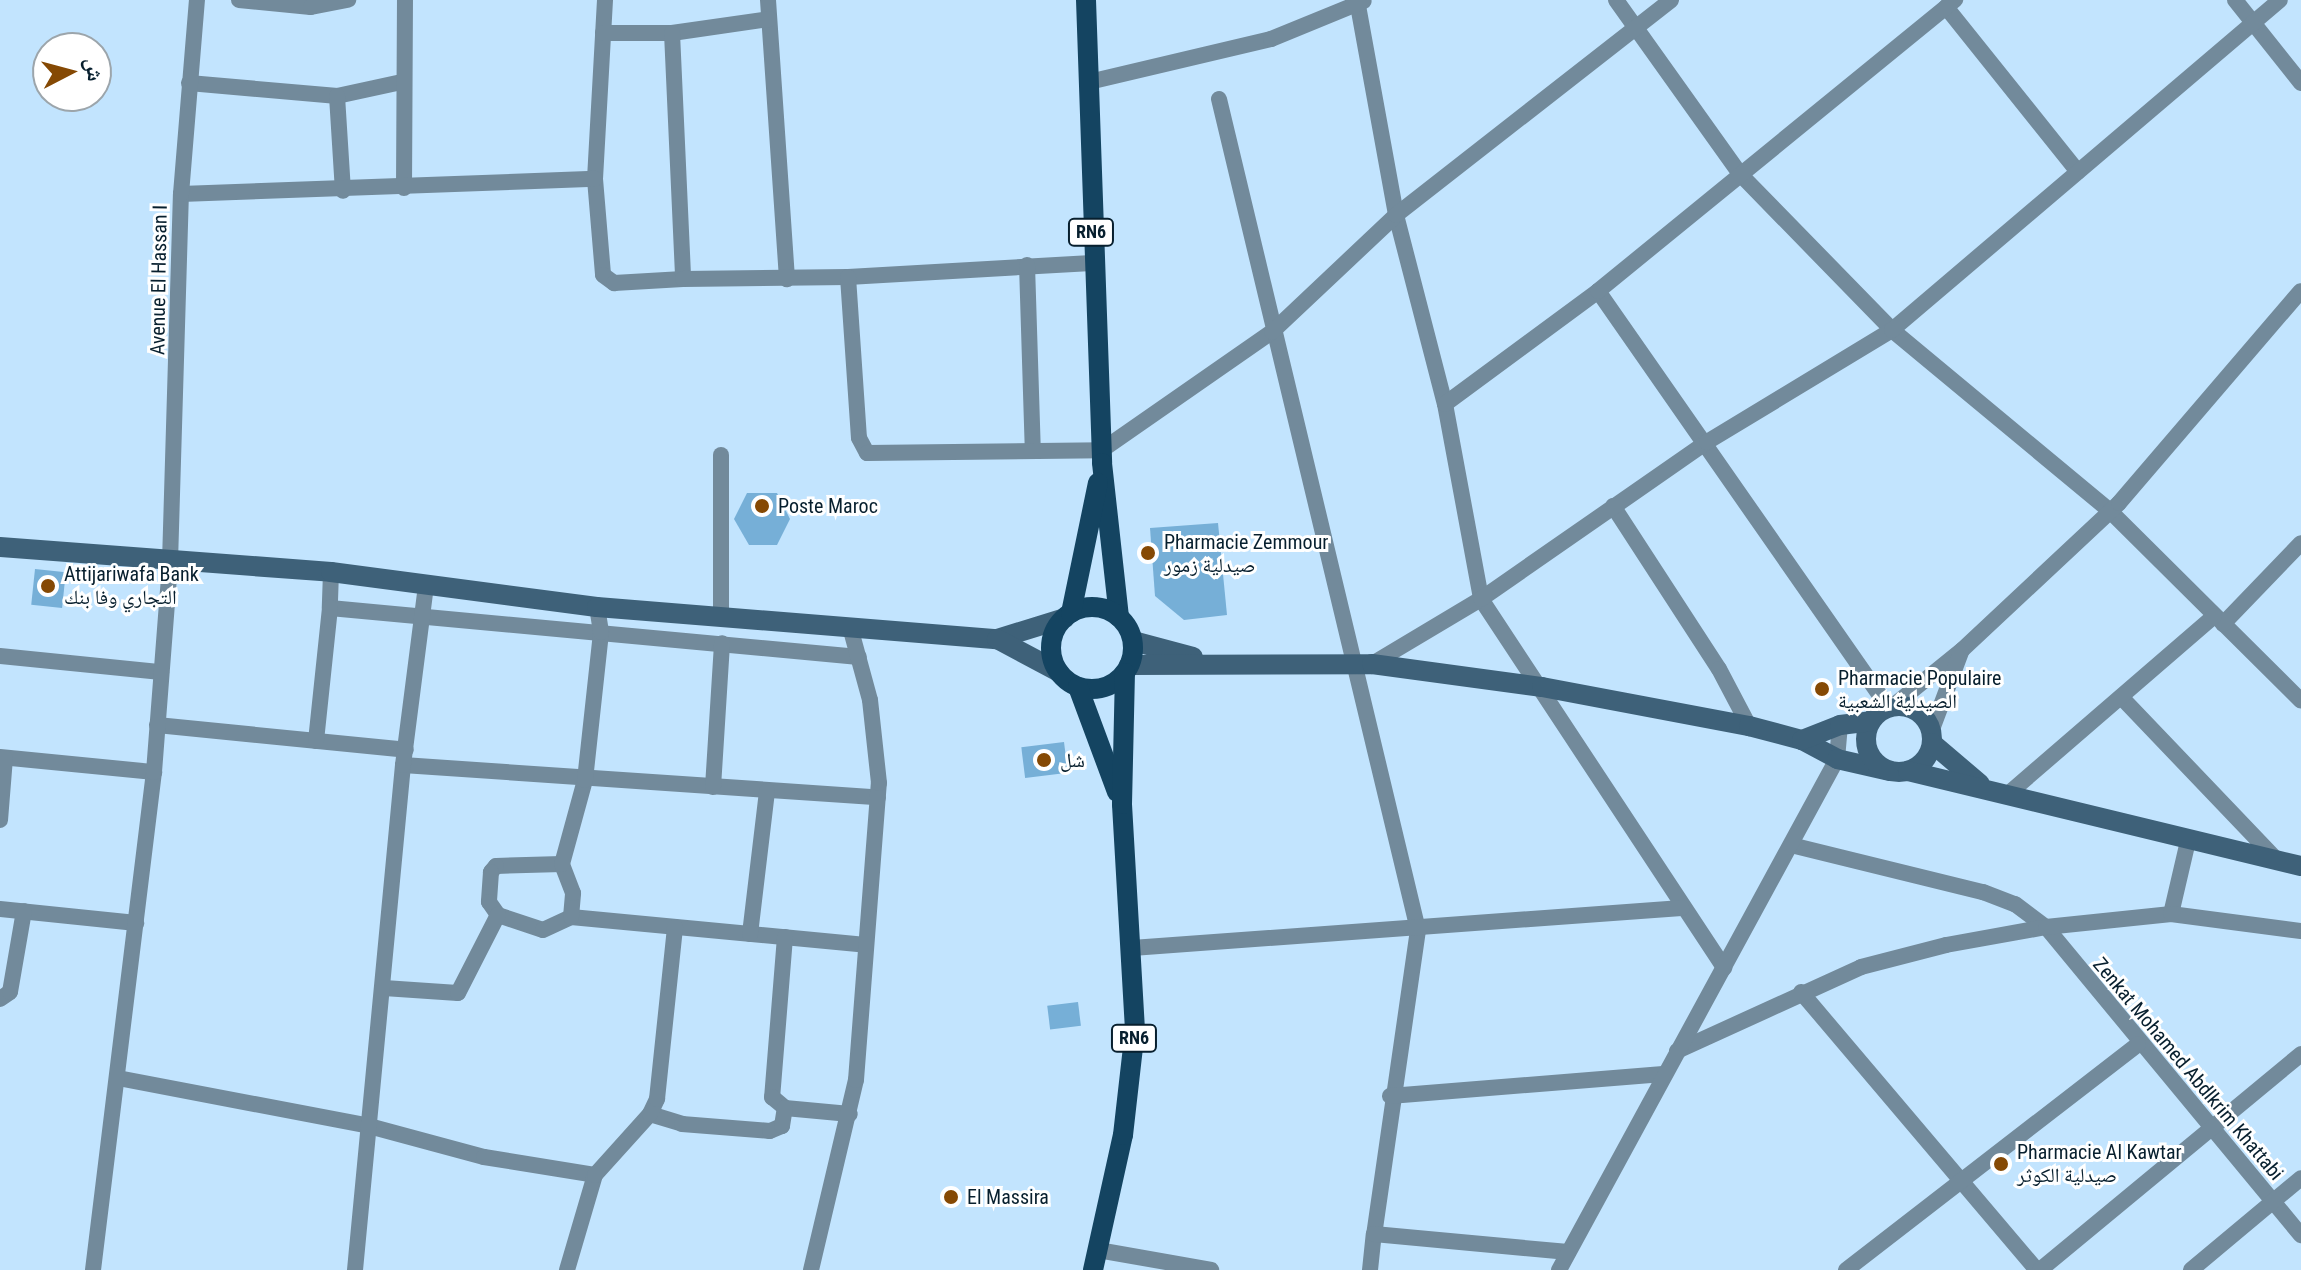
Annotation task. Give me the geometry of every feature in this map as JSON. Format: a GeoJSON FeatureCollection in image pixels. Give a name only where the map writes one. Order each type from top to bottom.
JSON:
{"type":"FeatureCollection","features":[{"type":"Feature","properties":{"kind":"main road","name":"RN6"},"geometry":{"type":"LineString","coordinates":[[1086,0],[1092,263],[1102,457],[1119,617],[1133,641],[1127,669],[1122,804],[1135,1030],[1129,1088],[1093,1270]]}},
{"type":"Feature","properties":{"kind":"main road","name":"RN6"},"geometry":{"type":"LineString","coordinates":[[1059,672],[1052,638],[1068,615],[1102,457]]}},
{"type":"Feature","properties":{"kind":"main road"},"geometry":{"type":"LineString","coordinates":[[0,547],[331,572],[597,607],[997,639],[1096,607],[1119,617]]}},
{"type":"Feature","properties":{"kind":"main road"},"geometry":{"type":"LineString","coordinates":[[997,639],[1059,672],[1078,687],[1104,688],[1127,669],[1212,662],[1362,665],[1542,687],[1749,726],[1802,740],[1837,759],[1983,786],[2188,841],[2301,866]]}},
{"type":"Feature","properties":{"kind":"main road"},"geometry":{"type":"LineString","coordinates":[[1133,641],[1212,662]]}},
{"type":"Feature","properties":{"kind":"main road","name":"RN6"},"geometry":{"type":"LineString","coordinates":[[1078,687],[1122,804]]}},
{"type":"Feature","properties":{"kind":"main road"},"geometry":{"type":"LineString","coordinates":[[1802,740],[1840,725],[1871,721],[1891,707],[1917,711],[1932,737],[1983,786]]}},
{"type":"Feature","properties":{"kind":"main road"},"geometry":{"type":"LineString","coordinates":[[1871,721],[1867,745],[1879,765],[1899,771],[1928,755],[1932,737]]}},
{"type":"Feature","properties":{"kind":"street","name":"Avenue El Hassan I"},"geometry":{"type":"LineString","coordinates":[[93,1270],[154,772],[170,562],[181,194],[197,0]]}},
{"type":"Feature","properties":{"kind":"street"},"geometry":{"type":"LineString","coordinates":[[239,0],[311,7],[348,0]]}},
{"type":"Feature","properties":{"kind":"street"},"geometry":{"type":"LineString","coordinates":[[404,188],[402,82],[405,0]]}},
{"type":"Feature","properties":{"kind":"street"},"geometry":{"type":"LineString","coordinates":[[605,0],[595,179],[605,280],[848,277],[1092,263]]}},
{"type":"Feature","properties":{"kind":"street"},"geometry":{"type":"LineString","coordinates":[[768,0],[787,279]]}},
{"type":"Feature","properties":{"kind":"street"},"geometry":{"type":"LineString","coordinates":[[1616,0],[1741,175],[1892,330],[2110,511],[2301,701]]}},
{"type":"Feature","properties":{"kind":"street"},"geometry":{"type":"LineString","coordinates":[[848,277],[861,447],[875,454],[1033,451],[1102,457],[1272,332],[1396,215],[1671,0]]}},
{"type":"Feature","properties":{"kind":"street"},"geometry":{"type":"LineString","coordinates":[[2235,0],[2301,83]]}},
{"type":"Feature","properties":{"kind":"street"},"geometry":{"type":"LineString","coordinates":[[1362,665],[1481,599],[1707,442],[1892,330],[2280,0]]}},
{"type":"Feature","properties":{"kind":"street"},"geometry":{"type":"LineString","coordinates":[[1089,82],[1271,39],[1360,2],[1396,215],[1445,404],[1481,599],[1542,687],[1682,908],[1724,968]]}},
{"type":"Feature","properties":{"kind":"street"},"geometry":{"type":"LineString","coordinates":[[1445,404],[1598,291],[1950,4],[2078,172]]}},
{"type":"Feature","properties":{"kind":"street"},"geometry":{"type":"LineString","coordinates":[[603,33],[672,33],[769,19]]}},
{"type":"Feature","properties":{"kind":"street"},"geometry":{"type":"LineString","coordinates":[[672,33],[683,279]]}},
{"type":"Feature","properties":{"kind":"street"},"geometry":{"type":"LineString","coordinates":[[189,83],[337,96],[402,82]]}},
{"type":"Feature","properties":{"kind":"street"},"geometry":{"type":"LineString","coordinates":[[337,96],[343,191]]}},
{"type":"Feature","properties":{"kind":"street"},"geometry":{"type":"LineString","coordinates":[[1219,99],[1272,332],[1362,665],[1418,930],[1390,1096],[1370,1270]]}},
{"type":"Feature","properties":{"kind":"street"},"geometry":{"type":"LineString","coordinates":[[181,194],[343,191],[595,179]]}},
{"type":"Feature","properties":{"kind":"street"},"geometry":{"type":"LineString","coordinates":[[1027,265],[1033,451]]}},
{"type":"Feature","properties":{"kind":"street"},"geometry":{"type":"LineString","coordinates":[[1598,291],[1891,707],[1962,650],[2110,511],[2248,358],[2301,291]]}},
{"type":"Feature","properties":{"kind":"street"},"geometry":{"type":"LineString","coordinates":[[721,455],[721,615]]}},
{"type":"Feature","properties":{"kind":"street"},"geometry":{"type":"LineString","coordinates":[[1613,506],[1719,669],[1749,726]]}},
{"type":"Feature","properties":{"kind":"street"},"geometry":{"type":"LineString","coordinates":[[2008,794],[2218,620],[2301,543]]}},
{"type":"Feature","properties":{"kind":"street"},"geometry":{"type":"LineString","coordinates":[[316,741],[331,572]]}},
{"type":"Feature","properties":{"kind":"street"},"geometry":{"type":"LineString","coordinates":[[355,1270],[405,758],[426,585]]}},
{"type":"Feature","properties":{"kind":"street"},"geometry":{"type":"LineString","coordinates":[[571,917],[573,893],[562,864],[585,780],[601,632],[597,607]]}},
{"type":"Feature","properties":{"kind":"street"},"geometry":{"type":"LineString","coordinates":[[330,608],[421,614],[859,657]]}},
{"type":"Feature","properties":{"kind":"street"},"geometry":{"type":"LineString","coordinates":[[811,1270],[850,1114],[878,797],[870,700],[850,627]]}},
{"type":"Feature","properties":{"kind":"street"},"geometry":{"type":"LineString","coordinates":[[713,787],[722,643]]}},
{"type":"Feature","properties":{"kind":"street"},"geometry":{"type":"LineString","coordinates":[[1932,737],[1962,650]]}},
{"type":"Feature","properties":{"kind":"street"},"geometry":{"type":"LineString","coordinates":[[0,656],[161,672]]}},
{"type":"Feature","properties":{"kind":"street"},"geometry":{"type":"LineString","coordinates":[[2123,699],[2277,860]]}},
{"type":"Feature","properties":{"kind":"street"},"geometry":{"type":"LineString","coordinates":[[157,725],[316,741],[405,758],[585,780],[878,797]]}},
{"type":"Feature","properties":{"kind":"street"},"geometry":{"type":"LineString","coordinates":[[1559,1270],[1837,759],[1840,725]]}},
{"type":"Feature","properties":{"kind":"street"},"geometry":{"type":"LineString","coordinates":[[0,820],[3,757],[154,772]]}},
{"type":"Feature","properties":{"kind":"street"},"geometry":{"type":"LineString","coordinates":[[750,934],[767,791]]}},
{"type":"Feature","properties":{"kind":"street"},"geometry":{"type":"LineString","coordinates":[[2171,914],[2188,841]]}},
{"type":"Feature","properties":{"kind":"street","name":"Zenkat Mohamed Abdlkrim Khattabi"},"geometry":{"type":"LineString","coordinates":[[1791,845],[1983,892],[2015,904],[2046,927],[2138,1044],[2301,1235]]}},
{"type":"Feature","properties":{"kind":"street"},"geometry":{"type":"LineString","coordinates":[[562,864],[496,866],[491,872],[489,902],[498,915],[543,930],[571,917],[866,945]]}},
{"type":"Feature","properties":{"kind":"street"},"geometry":{"type":"LineString","coordinates":[[1132,948],[1418,930],[1682,908]]}},
{"type":"Feature","properties":{"kind":"street"},"geometry":{"type":"LineString","coordinates":[[0,909],[136,923]]}},
{"type":"Feature","properties":{"kind":"street"},"geometry":{"type":"LineString","coordinates":[[0,999],[10,992],[24,911]]}},
{"type":"Feature","properties":{"kind":"street"},"geometry":{"type":"LineString","coordinates":[[1677,1051],[1801,992],[1875,963],[2046,927],[2171,914],[2301,931]]}},
{"type":"Feature","properties":{"kind":"street"},"geometry":{"type":"LineString","coordinates":[[384,988],[458,993],[498,915]]}},
{"type":"Feature","properties":{"kind":"street"},"geometry":{"type":"LineString","coordinates":[[567,1270],[595,1175],[650,1114],[657,1099],[675,927]]}},
{"type":"Feature","properties":{"kind":"street"},"geometry":{"type":"LineString","coordinates":[[785,937],[772,1097],[785,1108],[850,1114]]}},
{"type":"Feature","properties":{"kind":"street"},"geometry":{"type":"LineString","coordinates":[[1801,992],[2038,1270],[2301,1054]]}},
{"type":"Feature","properties":{"kind":"street"},"geometry":{"type":"LineString","coordinates":[[1846,1270],[1959,1178],[2138,1044]]}},
{"type":"Feature","properties":{"kind":"street"},"geometry":{"type":"LineString","coordinates":[[1390,1096],[1663,1074]]}},
{"type":"Feature","properties":{"kind":"street"},"geometry":{"type":"LineString","coordinates":[[118,1078],[369,1126],[484,1157],[595,1175]]}},
{"type":"Feature","properties":{"kind":"street"},"geometry":{"type":"LineString","coordinates":[[650,1114],[682,1124],[770,1131],[782,1126],[785,1108]]}},
{"type":"Feature","properties":{"kind":"street"},"geometry":{"type":"LineString","coordinates":[[2191,1270],[2301,1178]]}},
{"type":"Feature","properties":{"kind":"street"},"geometry":{"type":"LineString","coordinates":[[1374,1234],[1568,1252]]}},
{"type":"Feature","properties":{"kind":"street"},"geometry":{"type":"LineString","coordinates":[[1098,1250],[1211,1270]]}},
{"type":"Feature","properties":{"kind":"building","name":"Poste Maroc"},"geometry":{"type":"Polygon","coordinates":[[[747,493],[777,493],[790,519],[777,545],[749,545],[734,519],[747,493]]]}},
{"type":"Feature","properties":{"kind":"building"},"geometry":{"type":"Polygon","coordinates":[[[1218,523],[1227,615],[1184,620],[1155,596],[1150,528],[1218,523]]]}},
{"type":"Feature","properties":{"kind":"building"},"geometry":{"type":"Polygon","coordinates":[[[35,569],[66,572],[62,608],[31,605],[35,569]]]}},
{"type":"Feature","properties":{"kind":"building","name":"شل"},"geometry":{"type":"Polygon","coordinates":[[[1064,742],[1068,773],[1025,778],[1021,747],[1064,742]]]}},
{"type":"Feature","properties":{"kind":"building"},"geometry":{"type":"Polygon","coordinates":[[[1078,1002],[1081,1026],[1050,1030],[1047,1006],[1078,1002]]]}},
{"type":"Feature","properties":{"kind":"place","name":"Poste Maroc"},"geometry":{"type":"Point","coordinates":[762,506]}},
{"type":"Feature","properties":{"kind":"place","name":"Pharmacie Zemmour صيدلية زمور"},"geometry":{"type":"Point","coordinates":[1148,553]}},
{"type":"Feature","properties":{"kind":"place","name":"Attijariwafa Bank التجاري وفا بنك"},"geometry":{"type":"Point","coordinates":[48,586]}},
{"type":"Feature","properties":{"kind":"place","name":"Pharmacie Populaire الصيدلية الشعبية"},"geometry":{"type":"Point","coordinates":[1822,689]}},
{"type":"Feature","properties":{"kind":"place","name":"شل"},"geometry":{"type":"Point","coordinates":[1044,760]}},
{"type":"Feature","properties":{"kind":"place","name":"Pharmacie Al Kawtar صيدلية الكوثر"},"geometry":{"type":"Point","coordinates":[2001,1164]}},
{"type":"Feature","properties":{"kind":"place","name":"El Massira"},"geometry":{"type":"Point","coordinates":[951,1197]}}]}
